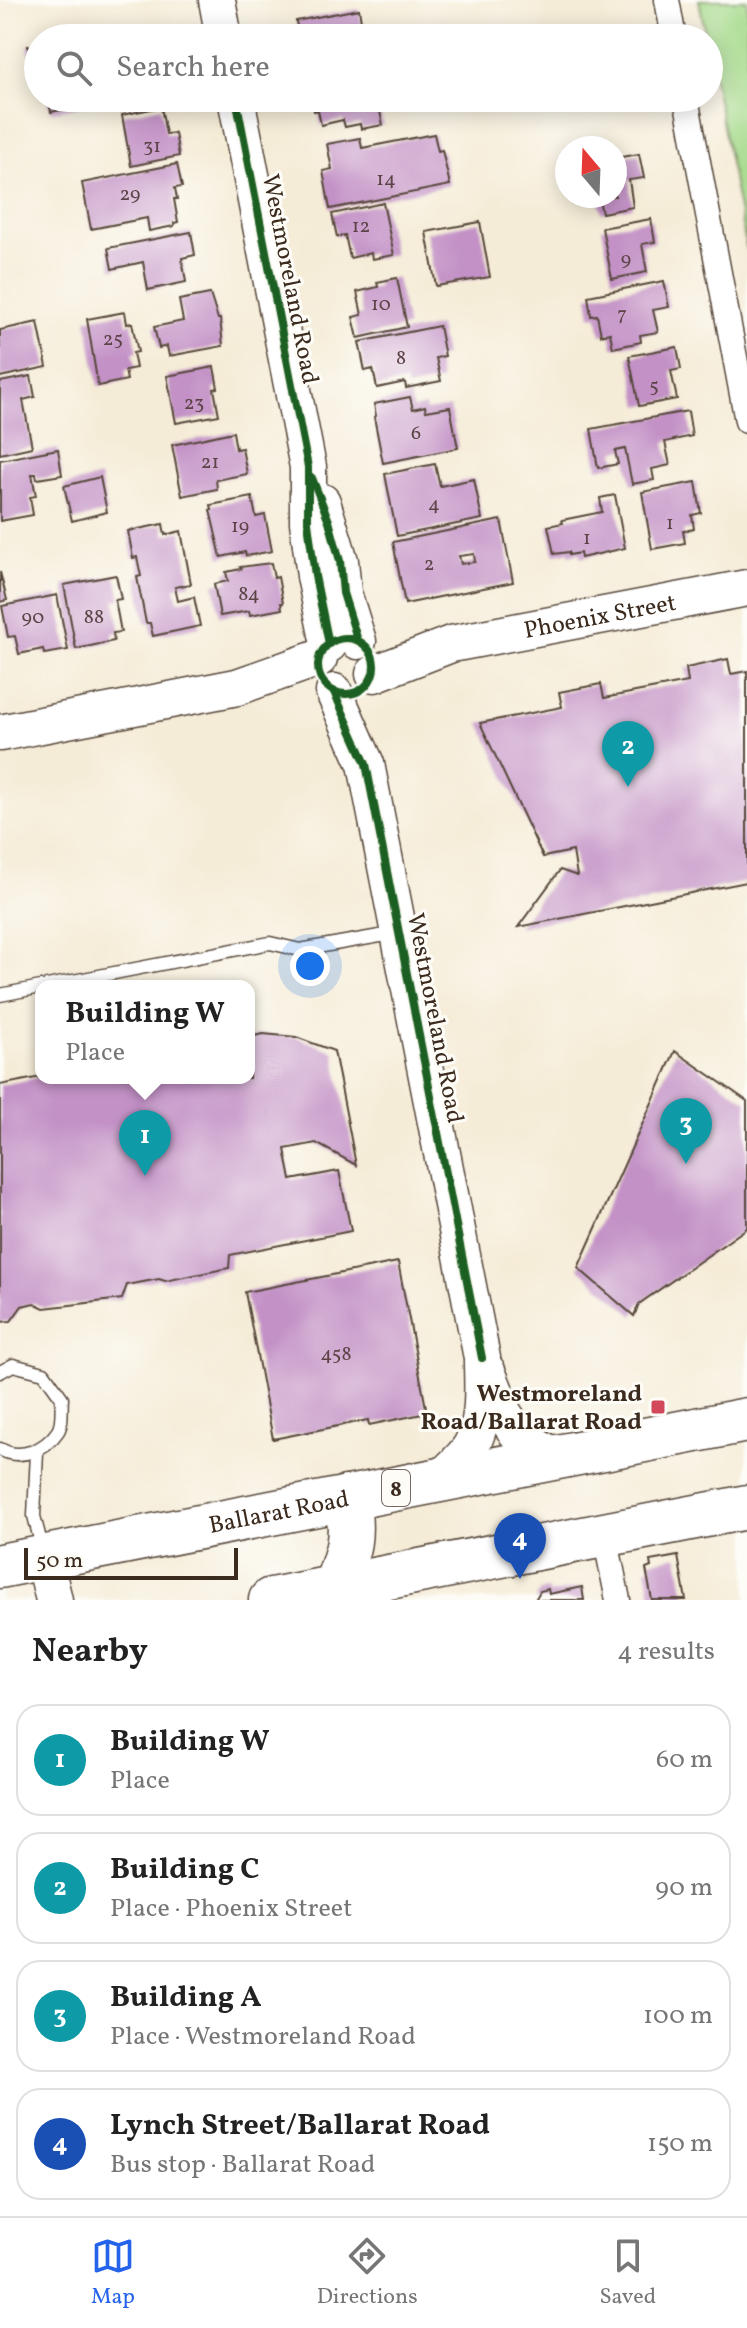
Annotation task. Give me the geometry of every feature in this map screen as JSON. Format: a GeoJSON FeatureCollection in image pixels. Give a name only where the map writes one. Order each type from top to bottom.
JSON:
{"type":"FeatureCollection","features":[{"type":"Feature","properties":{"kind":"highway","name":"Ballarat Road"},"geometry":{"type":"LineString","coordinates":[[0,1566],[747,1420]]}},
{"type":"Feature","properties":{"kind":"highway"},"geometry":{"type":"LineString","coordinates":[[335,1588],[350,1544],[351,1520],[347,1498]]}},
{"type":"Feature","properties":{"kind":"highway"},"geometry":{"type":"LineString","coordinates":[[271,1600],[747,1507]]}},
{"type":"Feature","properties":{"kind":"street"},"geometry":{"type":"LineString","coordinates":[[217,0],[221,24]]}},
{"type":"Feature","properties":{"kind":"street"},"geometry":{"type":"LineString","coordinates":[[667,0],[671,24]]}},
{"type":"Feature","properties":{"kind":"street","name":"Westmoreland Road"},"geometry":{"type":"LineString","coordinates":[[239,112],[308,467],[308,522],[315,576],[346,665],[482,1358],[504,1414],[517,1433],[554,1457]]}},
{"type":"Feature","properties":{"kind":"street"},"geometry":{"type":"LineString","coordinates":[[689,112],[747,421]]}},
{"type":"Feature","properties":{"kind":"street","name":"Phoenix Street"},"geometry":{"type":"LineString","coordinates":[[0,733],[747,588]]}},
{"type":"Feature","properties":{"kind":"street","name":"Westmoreland Road"},"geometry":{"type":"LineString","coordinates":[[441,1479],[470,1447],[479,1428],[482,1358]]}},
{"type":"Feature","properties":{"kind":"street"},"geometry":{"type":"LineString","coordinates":[[605,1536],[618,1600]]}},
{"type":"Feature","properties":{"kind":"street"},"geometry":{"type":"LineString","coordinates":[[44,1558],[54,1600]]}},
{"type":"Feature","properties":{"kind":"lane"},"geometry":{"type":"LineString","coordinates":[[78,980],[270,943],[300,950],[400,933]]}},
{"type":"Feature","properties":{"kind":"lane"},"geometry":{"type":"LineString","coordinates":[[0,995],[35,988]]}},
{"type":"Feature","properties":{"kind":"lane"},"geometry":{"type":"LineString","coordinates":[[0,1372],[13,1365],[44,1373],[62,1398],[59,1429],[37,1452],[9,1455],[0,1449]]}},
{"type":"Feature","properties":{"kind":"lane"},"geometry":{"type":"LineString","coordinates":[[37,1452],[34,1516],[44,1558]]}},
{"type":"Feature","properties":{"kind":"green space"},"geometry":{"type":"Polygon","coordinates":[[[699,0],[747,0],[747,251],[720,112],[723,112],[723,24],[703,24],[699,0]]]}},
{"type":"Feature","properties":{"kind":"building"},"geometry":{"type":"Polygon","coordinates":[[[359,9],[362,24],[297,24],[296,21],[359,9]]]}},
{"type":"Feature","properties":{"kind":"building"},"geometry":{"type":"Polygon","coordinates":[[[162,112],[166,134],[175,133],[179,156],[131,166],[122,115],[162,112]]]}},
{"type":"Feature","properties":{"kind":"building"},"geometry":{"type":"Polygon","coordinates":[[[318,112],[380,112],[383,125],[361,129],[360,124],[345,127],[343,120],[321,125],[318,112]]]}},
{"type":"Feature","properties":{"kind":"building"},"geometry":{"type":"Polygon","coordinates":[[[434,134],[438,151],[442,150],[450,185],[330,209],[323,171],[332,169],[327,144],[360,138],[362,148],[434,134]]]}},
{"type":"Feature","properties":{"kind":"building"},"geometry":{"type":"Polygon","coordinates":[[[639,154],[644,178],[629,180],[633,207],[602,213],[601,208],[627,208],[627,156],[639,154]]]}},
{"type":"Feature","properties":{"kind":"building"},"geometry":{"type":"Polygon","coordinates":[[[177,164],[182,187],[175,188],[178,222],[174,226],[149,231],[147,218],[91,229],[82,183],[177,164]]]}},
{"type":"Feature","properties":{"kind":"building"},"geometry":{"type":"Polygon","coordinates":[[[383,203],[394,255],[372,259],[371,253],[350,258],[345,235],[337,237],[332,214],[383,203]]]}},
{"type":"Feature","properties":{"kind":"building"},"geometry":{"type":"Polygon","coordinates":[[[651,219],[655,242],[642,244],[647,272],[612,279],[602,228],[651,219]]]}},
{"type":"Feature","properties":{"kind":"building"},"geometry":{"type":"Polygon","coordinates":[[[480,222],[490,277],[436,286],[426,232],[480,222]]]}},
{"type":"Feature","properties":{"kind":"building"},"geometry":{"type":"Polygon","coordinates":[[[191,232],[195,255],[182,258],[186,282],[148,290],[143,262],[112,269],[108,248],[191,232]]]}},
{"type":"Feature","properties":{"kind":"building"},"geometry":{"type":"Polygon","coordinates":[[[397,278],[407,327],[358,338],[353,317],[362,315],[357,292],[378,287],[377,282],[397,278]]]}},
{"type":"Feature","properties":{"kind":"building"},"geometry":{"type":"Polygon","coordinates":[[[664,281],[669,307],[653,310],[658,332],[640,335],[641,342],[613,348],[610,333],[601,335],[597,315],[591,316],[588,296],[664,281]]]}},
{"type":"Feature","properties":{"kind":"building"},"geometry":{"type":"Polygon","coordinates":[[[210,294],[220,319],[223,346],[169,356],[167,346],[159,348],[154,327],[183,321],[179,300],[210,294]]]}},
{"type":"Feature","properties":{"kind":"building"},"geometry":{"type":"Polygon","coordinates":[[[125,312],[127,324],[132,323],[138,352],[133,353],[136,368],[125,370],[127,380],[98,386],[87,319],[125,312]]]}},
{"type":"Feature","properties":{"kind":"building"},"geometry":{"type":"Polygon","coordinates":[[[38,322],[47,367],[0,377],[0,330],[38,322]]]}},
{"type":"Feature","properties":{"kind":"building"},"geometry":{"type":"Polygon","coordinates":[[[439,326],[445,356],[436,358],[441,381],[406,388],[405,382],[377,388],[373,369],[365,371],[359,342],[439,326]]]}},
{"type":"Feature","properties":{"kind":"building"},"geometry":{"type":"Polygon","coordinates":[[[677,347],[681,369],[671,371],[677,399],[639,406],[629,356],[677,347]]]}},
{"type":"Feature","properties":{"kind":"building"},"geometry":{"type":"Polygon","coordinates":[[[214,367],[219,415],[176,423],[167,376],[214,367]]]}},
{"type":"Feature","properties":{"kind":"building"},"geometry":{"type":"Polygon","coordinates":[[[31,376],[35,397],[23,400],[32,447],[0,454],[0,382],[31,376]]]}},
{"type":"Feature","properties":{"kind":"building"},"geometry":{"type":"Polygon","coordinates":[[[410,397],[413,409],[425,406],[426,411],[450,407],[458,448],[383,463],[374,404],[410,397]]]}},
{"type":"Feature","properties":{"kind":"building"},"geometry":{"type":"Polygon","coordinates":[[[688,411],[692,436],[665,442],[670,465],[652,469],[654,480],[632,484],[625,449],[615,451],[618,464],[598,468],[591,429],[688,411]]]}},
{"type":"Feature","properties":{"kind":"building"},"geometry":{"type":"Polygon","coordinates":[[[233,432],[236,449],[242,448],[247,474],[216,480],[217,489],[182,496],[172,445],[233,432]]]}},
{"type":"Feature","properties":{"kind":"building"},"geometry":{"type":"Polygon","coordinates":[[[58,449],[62,475],[37,479],[36,474],[32,474],[36,496],[30,497],[33,515],[0,521],[0,460],[58,449]]]}},
{"type":"Feature","properties":{"kind":"building"},"geometry":{"type":"Polygon","coordinates":[[[435,464],[440,486],[474,479],[482,519],[397,536],[385,474],[435,464]]]}},
{"type":"Feature","properties":{"kind":"building"},"geometry":{"type":"Polygon","coordinates":[[[100,477],[107,512],[72,521],[64,486],[100,477]]]}},
{"type":"Feature","properties":{"kind":"building"},"geometry":{"type":"Polygon","coordinates":[[[696,482],[701,513],[692,515],[694,529],[683,531],[685,543],[652,549],[642,492],[696,482]]]}},
{"type":"Feature","properties":{"kind":"building"},"geometry":{"type":"Polygon","coordinates":[[[615,495],[625,548],[581,558],[580,553],[554,554],[548,526],[602,512],[600,498],[615,495]]]}},
{"type":"Feature","properties":{"kind":"building"},"geometry":{"type":"Polygon","coordinates":[[[252,497],[256,517],[265,515],[272,551],[221,557],[211,505],[252,497]]]}},
{"type":"Feature","properties":{"kind":"building"},"geometry":{"type":"Polygon","coordinates":[[[501,520],[513,582],[405,604],[393,542],[501,520]],[[474,554],[459,556],[461,564],[475,562],[474,554]]]}},
{"type":"Feature","properties":{"kind":"building"},"geometry":{"type":"Polygon","coordinates":[[[163,524],[165,535],[181,531],[191,584],[175,587],[178,601],[194,597],[200,626],[153,636],[150,623],[146,623],[137,577],[141,576],[137,557],[133,558],[128,531],[163,524]]]}},
{"type":"Feature","properties":{"kind":"building"},"geometry":{"type":"Polygon","coordinates":[[[271,563],[274,578],[278,577],[282,609],[220,616],[214,584],[228,581],[226,572],[271,563]]]}},
{"type":"Feature","properties":{"kind":"building"},"geometry":{"type":"Polygon","coordinates":[[[0,572],[7,600],[0,602],[0,572]]]}},
{"type":"Feature","properties":{"kind":"building"},"geometry":{"type":"Polygon","coordinates":[[[116,575],[121,599],[115,600],[121,632],[113,633],[114,641],[76,649],[64,585],[116,575]]]}},
{"type":"Feature","properties":{"kind":"building"},"geometry":{"type":"Polygon","coordinates":[[[57,595],[68,650],[44,654],[43,649],[19,654],[15,636],[8,637],[2,606],[57,595]]]}},
{"type":"Feature","properties":{"kind":"building"},"geometry":{"type":"Polygon","coordinates":[[[728,659],[731,674],[747,671],[747,882],[518,927],[560,870],[577,876],[573,851],[543,857],[480,723],[562,707],[559,692],[601,684],[604,698],[688,682],[686,668],[728,659]]]}},
{"type":"Feature","properties":{"kind":"building"},"geometry":{"type":"Polygon","coordinates":[[[255,1036],[296,1037],[334,1051],[356,1165],[316,1143],[285,1149],[291,1180],[339,1171],[351,1231],[230,1255],[229,1268],[127,1285],[122,1299],[44,1308],[34,1303],[22,1306],[11,1321],[0,1322],[0,1085],[35,1078],[35,1084],[255,1084],[255,1036]]]}},
{"type":"Feature","properties":{"kind":"building"},"geometry":{"type":"Polygon","coordinates":[[[675,1051],[747,1101],[747,1228],[639,1304],[634,1316],[578,1268],[675,1051]]]}},
{"type":"Feature","properties":{"kind":"building"},"geometry":{"type":"Polygon","coordinates":[[[398,1262],[427,1413],[369,1425],[368,1420],[273,1439],[245,1292],[398,1262]]]}},
{"type":"Feature","properties":{"kind":"building"},"geometry":{"type":"Polygon","coordinates":[[[678,1556],[686,1600],[652,1600],[646,1569],[651,1567],[650,1561],[678,1556]]]}},
{"type":"Feature","properties":{"kind":"building"},"geometry":{"type":"Polygon","coordinates":[[[582,1587],[584,1600],[535,1600],[540,1591],[548,1589],[549,1594],[582,1587]]]}},
{"type":"Feature","properties":{"kind":"cycle path"},"geometry":{"type":"LineString","coordinates":[[239,112],[308,467],[308,522],[329,644]]}},
{"type":"Feature","properties":{"kind":"cycle path"},"geometry":{"type":"LineString","coordinates":[[312,478],[329,521],[340,561],[343,593],[358,641]]}},
{"type":"Feature","properties":{"kind":"cycle path"},"geometry":{"type":"LineString","coordinates":[[346,638],[366,646],[374,666],[366,686],[346,694],[326,686],[318,666],[326,646],[346,638]]}},
{"type":"Feature","properties":{"kind":"cycle path"},"geometry":{"type":"LineString","coordinates":[[334,692],[366,764],[482,1358]]}},
{"type":"Feature","properties":{"kind":"place","name":"Building C"},"geometry":{"type":"Point","coordinates":[628,787]}},
{"type":"Feature","properties":{"kind":"place","name":"Building A"},"geometry":{"type":"Point","coordinates":[686,1164]}},
{"type":"Feature","properties":{"kind":"place","name":"Building W"},"geometry":{"type":"Point","coordinates":[145,1176]}},
{"type":"Feature","properties":{"kind":"place","name":"Westmoreland Road/Ballarat Road"},"geometry":{"type":"Point","coordinates":[658,1407]}},
{"type":"Feature","properties":{"kind":"place","name":"Lynch Street/Ballarat Road"},"geometry":{"type":"Point","coordinates":[520,1579]}}]}
